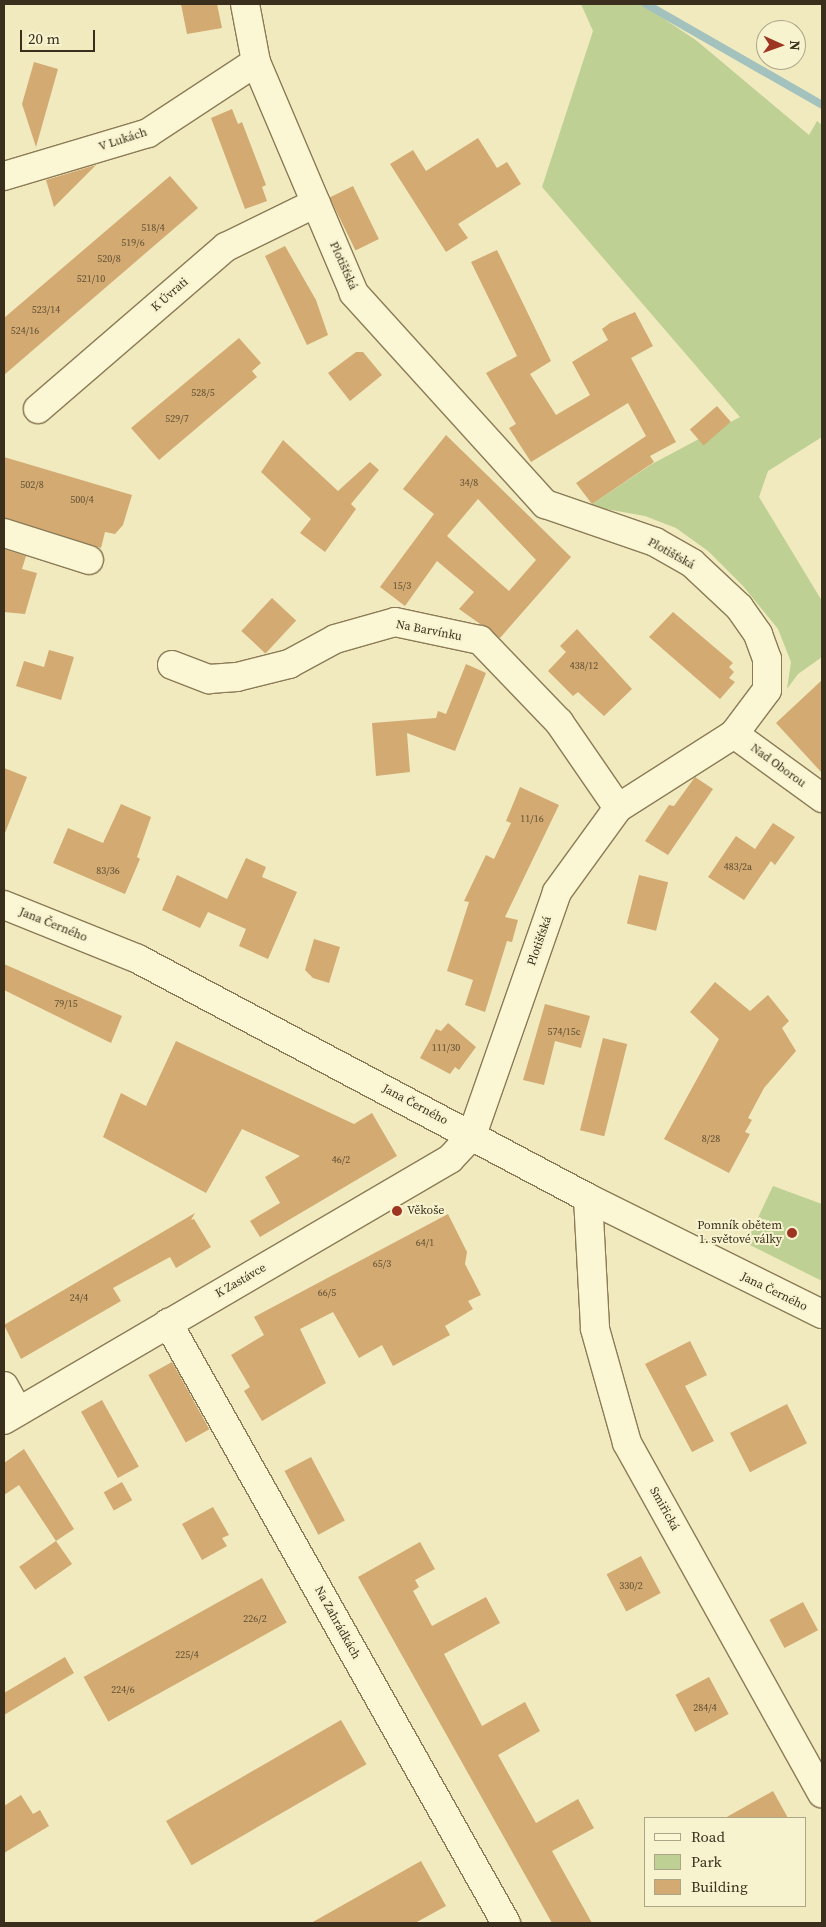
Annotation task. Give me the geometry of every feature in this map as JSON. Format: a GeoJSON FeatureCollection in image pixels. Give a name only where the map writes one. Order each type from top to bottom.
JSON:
{"type":"FeatureCollection","features":[{"type":"Feature","properties":{"kind":"street","name":"Plotišťská"},"geometry":{"type":"LineString","coordinates":[[245,4],[256,62],[354,293],[545,504],[655,542],[692,563],[739,607],[758,634],[767,659],[767,690],[734,734],[618,808],[557,892],[472,1135]]}},
{"type":"Feature","properties":{"kind":"street","name":"V Lukách"},"geometry":{"type":"LineString","coordinates":[[4,176],[148,133],[256,62]]}},
{"type":"Feature","properties":{"kind":"street","name":"K Úvrati"},"geometry":{"type":"LineString","coordinates":[[38,409],[226,246],[316,203]]}},
{"type":"Feature","properties":{"kind":"street"},"geometry":{"type":"LineString","coordinates":[[4,534],[89,560]]}},
{"type":"Feature","properties":{"kind":"street","name":"Na Barvínku"},"geometry":{"type":"LineString","coordinates":[[172,665],[209,678],[237,677],[289,664],[335,639],[396,622],[480,640],[558,722],[618,808]]}},
{"type":"Feature","properties":{"kind":"street","name":"Nad Oborou"},"geometry":{"type":"LineString","coordinates":[[734,734],[822,798]]}},
{"type":"Feature","properties":{"kind":"street","name":"Jana Černého"},"geometry":{"type":"LineString","coordinates":[[4,905],[138,959],[588,1198],[822,1314]]}},
{"type":"Feature","properties":{"kind":"street","name":"K Zastávce"},"geometry":{"type":"LineString","coordinates":[[11,1416],[450,1159],[472,1135]]}},
{"type":"Feature","properties":{"kind":"street","name":"Smiřická"},"geometry":{"type":"LineString","coordinates":[[588,1198],[595,1329],[627,1443],[822,1793]]}},
{"type":"Feature","properties":{"kind":"street","name":"Na Zahrádkách"},"geometry":{"type":"LineString","coordinates":[[168,1323],[506,1923]]}},
{"type":"Feature","properties":{"kind":"street"},"geometry":{"type":"LineString","coordinates":[[4,1386],[11,1416]]}},
{"type":"Feature","properties":{"kind":"green space"},"geometry":{"type":"Polygon","coordinates":[[[581,4],[642,4],[697,41],[809,135],[817,121],[822,125],[822,437],[768,471],[759,497],[822,601],[822,657],[798,674],[787,689],[791,662],[778,629],[743,586],[708,551],[676,528],[645,516],[589,506],[652,464],[740,417],[542,187],[593,31],[581,4]]]}},
{"type":"Feature","properties":{"kind":"green space"},"geometry":{"type":"Polygon","coordinates":[[[773,1186],[822,1204],[822,1281],[746,1243],[773,1186]]]}},
{"type":"Feature","properties":{"kind":"building"},"geometry":{"type":"Polygon","coordinates":[[[181,4],[217,4],[222,28],[187,34],[181,4]]]}},
{"type":"Feature","properties":{"kind":"building"},"geometry":{"type":"Polygon","coordinates":[[[34,62],[58,69],[36,147],[22,104],[34,62]]]}},
{"type":"Feature","properties":{"kind":"building"},"geometry":{"type":"Polygon","coordinates":[[[232,109],[238,124],[242,122],[266,185],[262,187],[267,201],[245,209],[211,118],[232,109]]]}},
{"type":"Feature","properties":{"kind":"building"},"geometry":{"type":"Polygon","coordinates":[[[478,138],[497,168],[507,162],[521,184],[458,224],[468,238],[446,252],[390,164],[413,150],[426,171],[478,138]]]}},
{"type":"Feature","properties":{"kind":"building"},"geometry":{"type":"Polygon","coordinates":[[[96,165],[54,207],[46,180],[96,165]]]}},
{"type":"Feature","properties":{"kind":"building"},"geometry":{"type":"Polygon","coordinates":[[[170,176],[198,208],[4,375],[4,318],[170,176]]]}},
{"type":"Feature","properties":{"kind":"building"},"geometry":{"type":"Polygon","coordinates":[[[353,186],[379,239],[355,250],[330,197],[353,186]]]}},
{"type":"Feature","properties":{"kind":"building"},"geometry":{"type":"Polygon","coordinates":[[[285,246],[316,300],[328,335],[307,345],[265,256],[285,246]]]}},
{"type":"Feature","properties":{"kind":"building"},"geometry":{"type":"Polygon","coordinates":[[[497,250],[551,361],[530,374],[556,415],[590,395],[572,362],[608,340],[602,329],[610,323],[635,312],[653,346],[631,358],[676,442],[650,456],[654,462],[592,504],[576,483],[646,436],[628,403],[531,462],[509,428],[516,424],[486,373],[517,356],[471,262],[497,250]]]}},
{"type":"Feature","properties":{"kind":"building"},"geometry":{"type":"Polygon","coordinates":[[[239,338],[261,363],[252,371],[257,377],[159,460],[131,428],[239,338]]]}},
{"type":"Feature","properties":{"kind":"building"},"geometry":{"type":"Polygon","coordinates":[[[356,352],[363,352],[382,375],[350,401],[328,373],[356,352]]]}},
{"type":"Feature","properties":{"kind":"building"},"geometry":{"type":"Polygon","coordinates":[[[717,406],[731,422],[704,445],[690,430],[717,406]]]}},
{"type":"Feature","properties":{"kind":"building"},"geometry":{"type":"Polygon","coordinates":[[[446,435],[571,557],[500,638],[459,609],[474,592],[437,561],[405,606],[380,587],[434,514],[403,489],[446,435]],[[478,499],[447,536],[509,591],[536,560],[478,499]]]}},
{"type":"Feature","properties":{"kind":"building"},"geometry":{"type":"Polygon","coordinates":[[[283,440],[338,491],[370,462],[379,470],[351,504],[356,509],[325,552],[300,533],[311,519],[261,472],[283,440]]]}},
{"type":"Feature","properties":{"kind":"building"},"geometry":{"type":"Polygon","coordinates":[[[4,457],[132,495],[123,525],[115,534],[105,532],[101,548],[4,518],[4,457]]]}},
{"type":"Feature","properties":{"kind":"building"},"geometry":{"type":"Polygon","coordinates":[[[4,549],[26,556],[22,569],[37,573],[25,614],[4,612],[4,549]]]}},
{"type":"Feature","properties":{"kind":"building"},"geometry":{"type":"Polygon","coordinates":[[[272,598],[296,621],[265,653],[241,631],[272,598]]]}},
{"type":"Feature","properties":{"kind":"building"},"geometry":{"type":"Polygon","coordinates":[[[673,612],[733,663],[729,667],[734,672],[729,678],[735,682],[720,699],[649,637],[673,612]]]}},
{"type":"Feature","properties":{"kind":"building"},"geometry":{"type":"Polygon","coordinates":[[[577,629],[632,689],[604,716],[578,692],[573,696],[548,671],[566,652],[560,646],[577,629]]]}},
{"type":"Feature","properties":{"kind":"building"},"geometry":{"type":"Polygon","coordinates":[[[49,650],[74,657],[61,700],[16,686],[24,661],[44,667],[49,650]]]}},
{"type":"Feature","properties":{"kind":"building"},"geometry":{"type":"Polygon","coordinates":[[[466,664],[486,673],[455,751],[407,733],[410,772],[376,776],[372,723],[436,718],[438,711],[446,714],[466,664]]]}},
{"type":"Feature","properties":{"kind":"building"},"geometry":{"type":"Polygon","coordinates":[[[822,680],[822,773],[776,723],[822,680]]]}},
{"type":"Feature","properties":{"kind":"building"},"geometry":{"type":"Polygon","coordinates":[[[4,768],[27,777],[5,833],[4,833],[4,768]]]}},
{"type":"Feature","properties":{"kind":"building"},"geometry":{"type":"Polygon","coordinates":[[[695,777],[713,789],[668,855],[645,841],[669,805],[674,806],[695,777]]]}},
{"type":"Feature","properties":{"kind":"building"},"geometry":{"type":"Polygon","coordinates":[[[520,787],[559,805],[505,917],[518,920],[512,942],[507,941],[485,1012],[465,1005],[473,980],[447,971],[469,902],[464,901],[486,855],[494,859],[511,823],[506,821],[520,787]]]}},
{"type":"Feature","properties":{"kind":"building"},"geometry":{"type":"Polygon","coordinates":[[[121,804],[151,817],[137,857],[140,859],[125,894],[53,863],[68,828],[103,843],[121,804]]]}},
{"type":"Feature","properties":{"kind":"building"},"geometry":{"type":"Polygon","coordinates":[[[773,823],[795,837],[775,865],[771,861],[744,900],[708,877],[736,836],[755,849],[773,823]]]}},
{"type":"Feature","properties":{"kind":"building"},"geometry":{"type":"Polygon","coordinates":[[[246,858],[266,867],[262,877],[297,892],[268,959],[239,946],[246,929],[208,912],[200,928],[162,910],[177,875],[227,899],[246,858]]]}},
{"type":"Feature","properties":{"kind":"building"},"geometry":{"type":"Polygon","coordinates":[[[639,875],[668,882],[656,931],[627,924],[639,875]]]}},
{"type":"Feature","properties":{"kind":"building"},"geometry":{"type":"Polygon","coordinates":[[[314,939],[340,947],[329,983],[313,978],[305,970],[314,939]]]}},
{"type":"Feature","properties":{"kind":"building"},"geometry":{"type":"Polygon","coordinates":[[[4,964],[122,1016],[111,1043],[4,990],[4,964]]]}},
{"type":"Feature","properties":{"kind":"building"},"geometry":{"type":"Polygon","coordinates":[[[715,982],[750,1011],[768,995],[789,1021],[782,1028],[796,1051],[764,1088],[748,1118],[752,1120],[745,1132],[750,1134],[729,1173],[664,1139],[719,1039],[690,1012],[715,982]]]}},
{"type":"Feature","properties":{"kind":"building"},"geometry":{"type":"Polygon","coordinates":[[[545,1004],[590,1016],[581,1048],[555,1041],[544,1085],[523,1080],[545,1004]]]}},
{"type":"Feature","properties":{"kind":"building"},"geometry":{"type":"Polygon","coordinates":[[[448,1023],[476,1047],[459,1070],[455,1067],[450,1074],[420,1058],[436,1029],[441,1031],[448,1023]]]}},
{"type":"Feature","properties":{"kind":"building"},"geometry":{"type":"Polygon","coordinates":[[[603,1038],[627,1044],[604,1136],[580,1130],[603,1038]]]}},
{"type":"Feature","properties":{"kind":"building"},"geometry":{"type":"Polygon","coordinates":[[[176,1041],[354,1124],[372,1113],[397,1156],[260,1237],[250,1221],[280,1203],[265,1177],[300,1156],[242,1129],[206,1193],[103,1137],[121,1093],[146,1106],[176,1041]]]}},
{"type":"Feature","properties":{"kind":"building"},"geometry":{"type":"Polygon","coordinates":[[[195,1213],[191,1220],[194,1219],[211,1247],[176,1268],[170,1257],[113,1288],[121,1301],[21,1359],[4,1325],[195,1213]]]}},
{"type":"Feature","properties":{"kind":"building"},"geometry":{"type":"Polygon","coordinates":[[[448,1214],[467,1252],[465,1264],[481,1295],[468,1301],[473,1309],[445,1326],[450,1335],[393,1366],[382,1345],[359,1358],[333,1312],[300,1329],[326,1383],[262,1421],[244,1391],[250,1387],[231,1355],[264,1335],[254,1317],[448,1214]]]}},
{"type":"Feature","properties":{"kind":"building"},"geometry":{"type":"Polygon","coordinates":[[[690,1341],[707,1375],[685,1386],[714,1441],[692,1452],[645,1364],[690,1341]]]}},
{"type":"Feature","properties":{"kind":"building"},"geometry":{"type":"Polygon","coordinates":[[[172,1362],[209,1429],[186,1442],[148,1375],[172,1362]]]}},
{"type":"Feature","properties":{"kind":"building"},"geometry":{"type":"Polygon","coordinates":[[[102,1400],[139,1466],[118,1478],[81,1412],[102,1400]]]}},
{"type":"Feature","properties":{"kind":"building"},"geometry":{"type":"Polygon","coordinates":[[[787,1404],[807,1443],[750,1472],[730,1433],[787,1404]]]}},
{"type":"Feature","properties":{"kind":"building"},"geometry":{"type":"Polygon","coordinates":[[[24,1449],[74,1529],[56,1541],[19,1485],[4,1495],[4,1463],[24,1449]]]}},
{"type":"Feature","properties":{"kind":"building"},"geometry":{"type":"Polygon","coordinates":[[[311,1457],[345,1521],[318,1535],[285,1471],[311,1457]]]}},
{"type":"Feature","properties":{"kind":"building"},"geometry":{"type":"Polygon","coordinates":[[[122,1482],[132,1500],[114,1511],[104,1492],[122,1482]]]}},
{"type":"Feature","properties":{"kind":"building"},"geometry":{"type":"Polygon","coordinates":[[[213,1507],[229,1535],[222,1538],[227,1546],[202,1560],[182,1524],[213,1507]]]}},
{"type":"Feature","properties":{"kind":"building"},"geometry":{"type":"Polygon","coordinates":[[[56,1541],[72,1564],[35,1590],[19,1567],[56,1541]]]}},
{"type":"Feature","properties":{"kind":"building"},"geometry":{"type":"Polygon","coordinates":[[[420,1542],[435,1569],[415,1580],[419,1587],[413,1591],[432,1626],[486,1597],[500,1623],[444,1654],[482,1726],[525,1702],[540,1731],[498,1755],[536,1823],[578,1799],[594,1828],[552,1851],[592,1923],[552,1923],[358,1577],[420,1542]]]}},
{"type":"Feature","properties":{"kind":"building"},"geometry":{"type":"Polygon","coordinates":[[[641,1556],[661,1593],[626,1611],[607,1574],[641,1556]]]}},
{"type":"Feature","properties":{"kind":"building"},"geometry":{"type":"Polygon","coordinates":[[[262,1578],[287,1623],[108,1722],[84,1677],[262,1578]]]}},
{"type":"Feature","properties":{"kind":"building"},"geometry":{"type":"Polygon","coordinates":[[[803,1602],[818,1630],[784,1648],[769,1620],[803,1602]]]}},
{"type":"Feature","properties":{"kind":"building"},"geometry":{"type":"Polygon","coordinates":[[[65,1657],[74,1673],[4,1715],[4,1693],[65,1657]]]}},
{"type":"Feature","properties":{"kind":"building"},"geometry":{"type":"Polygon","coordinates":[[[709,1677],[729,1714],[695,1732],[675,1695],[709,1677]]]}},
{"type":"Feature","properties":{"kind":"building"},"geometry":{"type":"Polygon","coordinates":[[[341,1720],[366,1764],[192,1865],[166,1821],[341,1720]]]}},
{"type":"Feature","properties":{"kind":"building"},"geometry":{"type":"Polygon","coordinates":[[[773,1791],[787,1817],[727,1817],[773,1791]]]}},
{"type":"Feature","properties":{"kind":"building"},"geometry":{"type":"Polygon","coordinates":[[[21,1795],[33,1814],[40,1810],[49,1826],[4,1853],[4,1806],[21,1795]]]}},
{"type":"Feature","properties":{"kind":"building"},"geometry":{"type":"Polygon","coordinates":[[[421,1861],[446,1906],[415,1923],[311,1923],[421,1861]]]}},
{"type":"Feature","properties":{"kind":"waterway"},"geometry":{"type":"LineString","coordinates":[[646,4],[822,105]]}},
{"type":"Feature","properties":{"kind":"place","name":"Věkoše"},"geometry":{"type":"Point","coordinates":[397,1211]}},
{"type":"Feature","properties":{"kind":"place","name":"Pomník obětem 1. světové války"},"geometry":{"type":"Point","coordinates":[792,1233]}}]}
